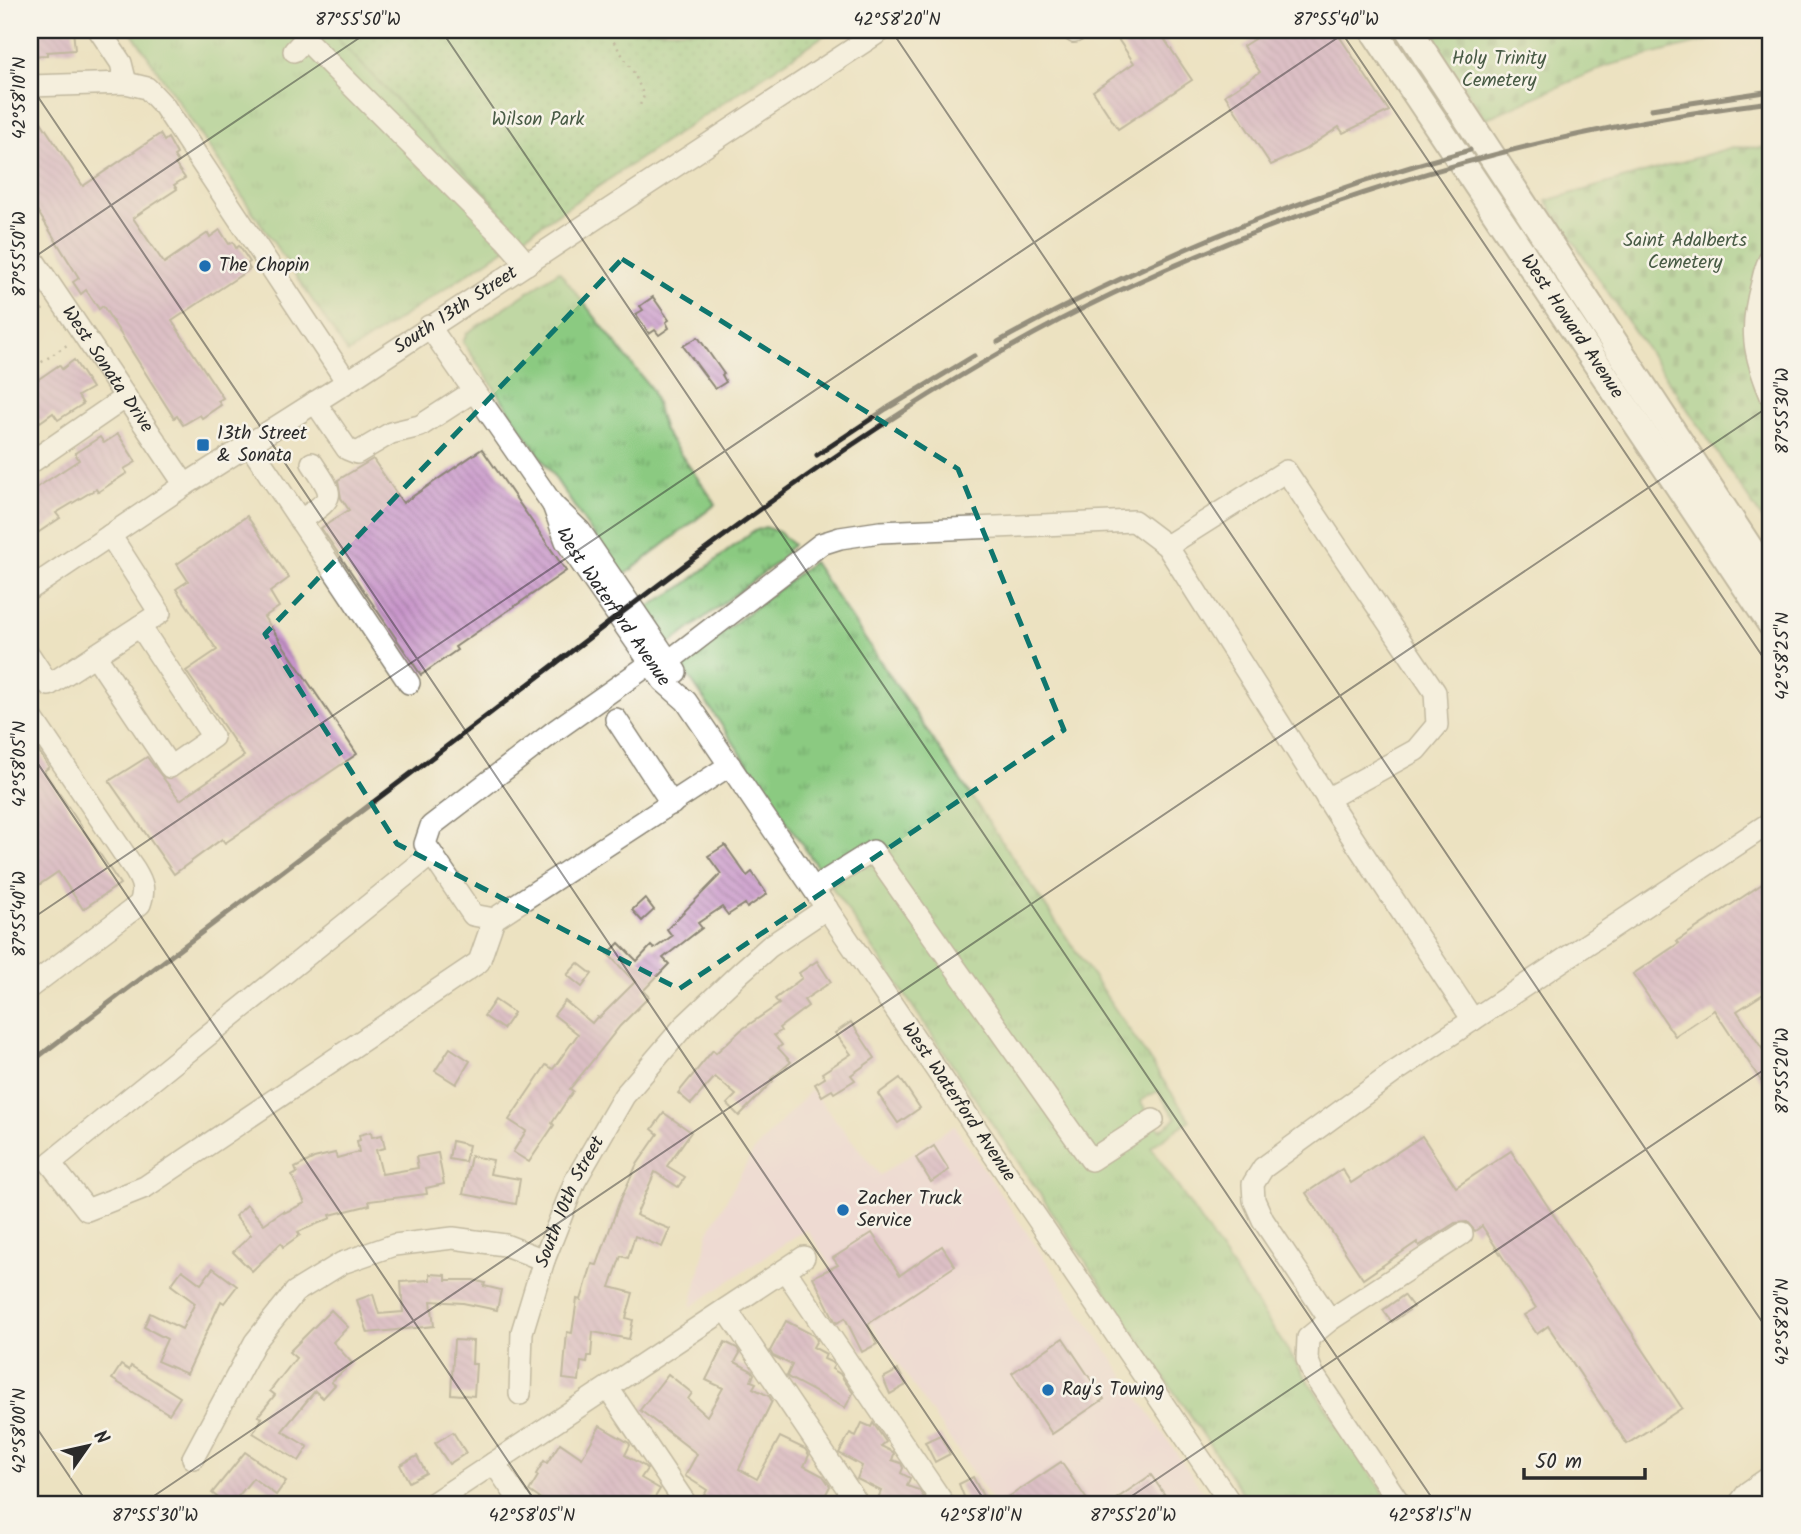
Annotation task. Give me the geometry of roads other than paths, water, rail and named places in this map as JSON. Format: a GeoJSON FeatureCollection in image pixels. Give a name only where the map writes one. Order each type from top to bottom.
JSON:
{"type":"FeatureCollection","features":[{"type":"Feature","properties":{"kind":"main road","name":"West Howard Avenue"},"geometry":{"type":"LineString","coordinates":[[1373,30],[1771,624]]}},
{"type":"Feature","properties":{"kind":"main road","name":"West Howard Avenue"},"geometry":{"type":"LineString","coordinates":[[1409,30],[1771,581]]}},
{"type":"Feature","properties":{"kind":"street"},"geometry":{"type":"LineString","coordinates":[[99,30],[121,63],[126,83]]}},
{"type":"Feature","properties":{"kind":"street","name":"South 13th Street"},"geometry":{"type":"LineString","coordinates":[[30,589],[882,30]]}},
{"type":"Feature","properties":{"kind":"street"},"geometry":{"type":"LineString","coordinates":[[294,51],[305,39],[527,264]]}},
{"type":"Feature","properties":{"kind":"street"},"geometry":{"type":"LineString","coordinates":[[30,86],[126,83],[147,88],[164,106],[347,382]]}},
{"type":"Feature","properties":{"kind":"street","name":"West Sonata Drive"},"geometry":{"type":"LineString","coordinates":[[30,255],[185,485]]}},
{"type":"Feature","properties":{"kind":"street"},"geometry":{"type":"LineString","coordinates":[[1771,257],[1759,295],[1753,336],[1758,363],[1771,396]]}},
{"type":"Feature","properties":{"kind":"street","name":"West Waterford Avenue"},"geometry":{"type":"LineString","coordinates":[[429,326],[553,505],[580,531],[659,665],[676,671],[686,701],[1231,1504]]}},
{"type":"Feature","properties":{"kind":"street"},"geometry":{"type":"LineString","coordinates":[[315,402],[346,449],[357,453],[391,433],[420,426],[474,391]]}},
{"type":"Feature","properties":{"kind":"street"},"geometry":{"type":"LineString","coordinates":[[30,463],[126,397]]}},
{"type":"Feature","properties":{"kind":"street"},"geometry":{"type":"LineString","coordinates":[[249,444],[409,683]]}},
{"type":"Feature","properties":{"kind":"street"},"geometry":{"type":"LineString","coordinates":[[300,521],[326,503],[330,497],[330,490],[313,463]]}},
{"type":"Feature","properties":{"kind":"street"},"geometry":{"type":"LineString","coordinates":[[1167,546],[1286,471],[1435,692],[1437,724],[1416,750],[1328,799]]}},
{"type":"Feature","properties":{"kind":"street"},"geometry":{"type":"LineString","coordinates":[[494,919],[473,915],[425,844],[431,826],[556,730],[659,665],[821,544],[880,532],[1134,521],[1167,546],[1472,1020]]}},
{"type":"Feature","properties":{"kind":"street"},"geometry":{"type":"LineString","coordinates":[[30,656],[49,685],[160,613],[110,535]]}},
{"type":"Feature","properties":{"kind":"street"},"geometry":{"type":"LineString","coordinates":[[95,655],[170,766],[213,737],[140,626]]}},
{"type":"Feature","properties":{"kind":"street"},"geometry":{"type":"LineString","coordinates":[[30,715],[135,870],[142,882],[144,893],[140,904],[30,987]]}},
{"type":"Feature","properties":{"kind":"street"},"geometry":{"type":"LineString","coordinates":[[616,719],[672,804]]}},
{"type":"Feature","properties":{"kind":"street"},"geometry":{"type":"LineString","coordinates":[[432,854],[50,1163],[87,1210],[145,1187],[479,962],[494,919],[730,765]]}},
{"type":"Feature","properties":{"kind":"street"},"geometry":{"type":"LineString","coordinates":[[1330,1321],[1263,1220],[1254,1200],[1253,1184],[1264,1168],[1396,1071],[1771,822]]}},
{"type":"Feature","properties":{"kind":"street"},"geometry":{"type":"LineString","coordinates":[[814,888],[873,851],[1091,1160],[1153,1120]]}},
{"type":"Feature","properties":{"kind":"street","name":"South 10th Street"},"geometry":{"type":"LineString","coordinates":[[193,1458],[256,1342],[295,1292],[342,1263],[394,1245],[453,1238],[505,1245],[544,1260],[575,1181],[624,1096],[684,1026],[732,981],[769,947],[827,908]]}},
{"type":"Feature","properties":{"kind":"street"},"geometry":{"type":"LineString","coordinates":[[1400,1504],[1313,1374],[1307,1359],[1308,1338],[1462,1234]]}},
{"type":"Feature","properties":{"kind":"street"},"geometry":{"type":"LineString","coordinates":[[432,1504],[804,1257]]}},
{"type":"Feature","properties":{"kind":"street"},"geometry":{"type":"LineString","coordinates":[[520,1394],[523,1332],[544,1260]]}},
{"type":"Feature","properties":{"kind":"street"},"geometry":{"type":"LineString","coordinates":[[785,1270],[944,1504]]}},
{"type":"Feature","properties":{"kind":"street"},"geometry":{"type":"LineString","coordinates":[[726,1309],[858,1504]]}},
{"type":"Feature","properties":{"kind":"street"},"geometry":{"type":"LineString","coordinates":[[608,1388],[686,1504]]}},
{"type":"Feature","properties":{"kind":"street"},"geometry":{"type":"LineString","coordinates":[[494,1463],[522,1504]]}},
{"type":"Feature","properties":{"kind":"street"},"geometry":{"type":"LineString","coordinates":[[1739,1504],[1748,1492],[1771,1476]]}},
{"type":"Feature","properties":{"kind":"railway"},"geometry":{"type":"LineString","coordinates":[[1651,109],[1771,91]]}},
{"type":"Feature","properties":{"kind":"railway"},"geometry":{"type":"LineString","coordinates":[[30,1063],[755,513],[893,418],[1037,332],[1191,258],[1271,226],[1434,171],[1601,130],[1771,102]]}},
{"type":"Feature","properties":{"kind":"railway"},"geometry":{"type":"LineString","coordinates":[[998,342],[1111,283],[1228,231],[1348,187],[1470,150]]}},
{"type":"Feature","properties":{"kind":"railway"},"geometry":{"type":"LineString","coordinates":[[817,455],[886,409],[974,356]]}},
{"type":"Feature","properties":{"kind":"place","name":"The Chopin"},"geometry":{"type":"Point","coordinates":[205,266]}},
{"type":"Feature","properties":{"kind":"place","name":"13th Street & Sonata"},"geometry":{"type":"Point","coordinates":[203,445]}},
{"type":"Feature","properties":{"kind":"place","name":"Zacher Truck Service"},"geometry":{"type":"Point","coordinates":[843,1210]}},
{"type":"Feature","properties":{"kind":"place","name":"Ray's Towing"},"geometry":{"type":"Point","coordinates":[1048,1390]}},
{"type":"Feature","properties":{"kind":"park label","name":"Holy Trinity Cemetery"},"geometry":{"type":"Point","coordinates":[1499,70]}},
{"type":"Feature","properties":{"kind":"park label","name":"Wilson Park"},"geometry":{"type":"Point","coordinates":[538,120]}},
{"type":"Feature","properties":{"kind":"park label","name":"Saint Adalberts Cemetery"},"geometry":{"type":"Point","coordinates":[1685,252]}}]}
